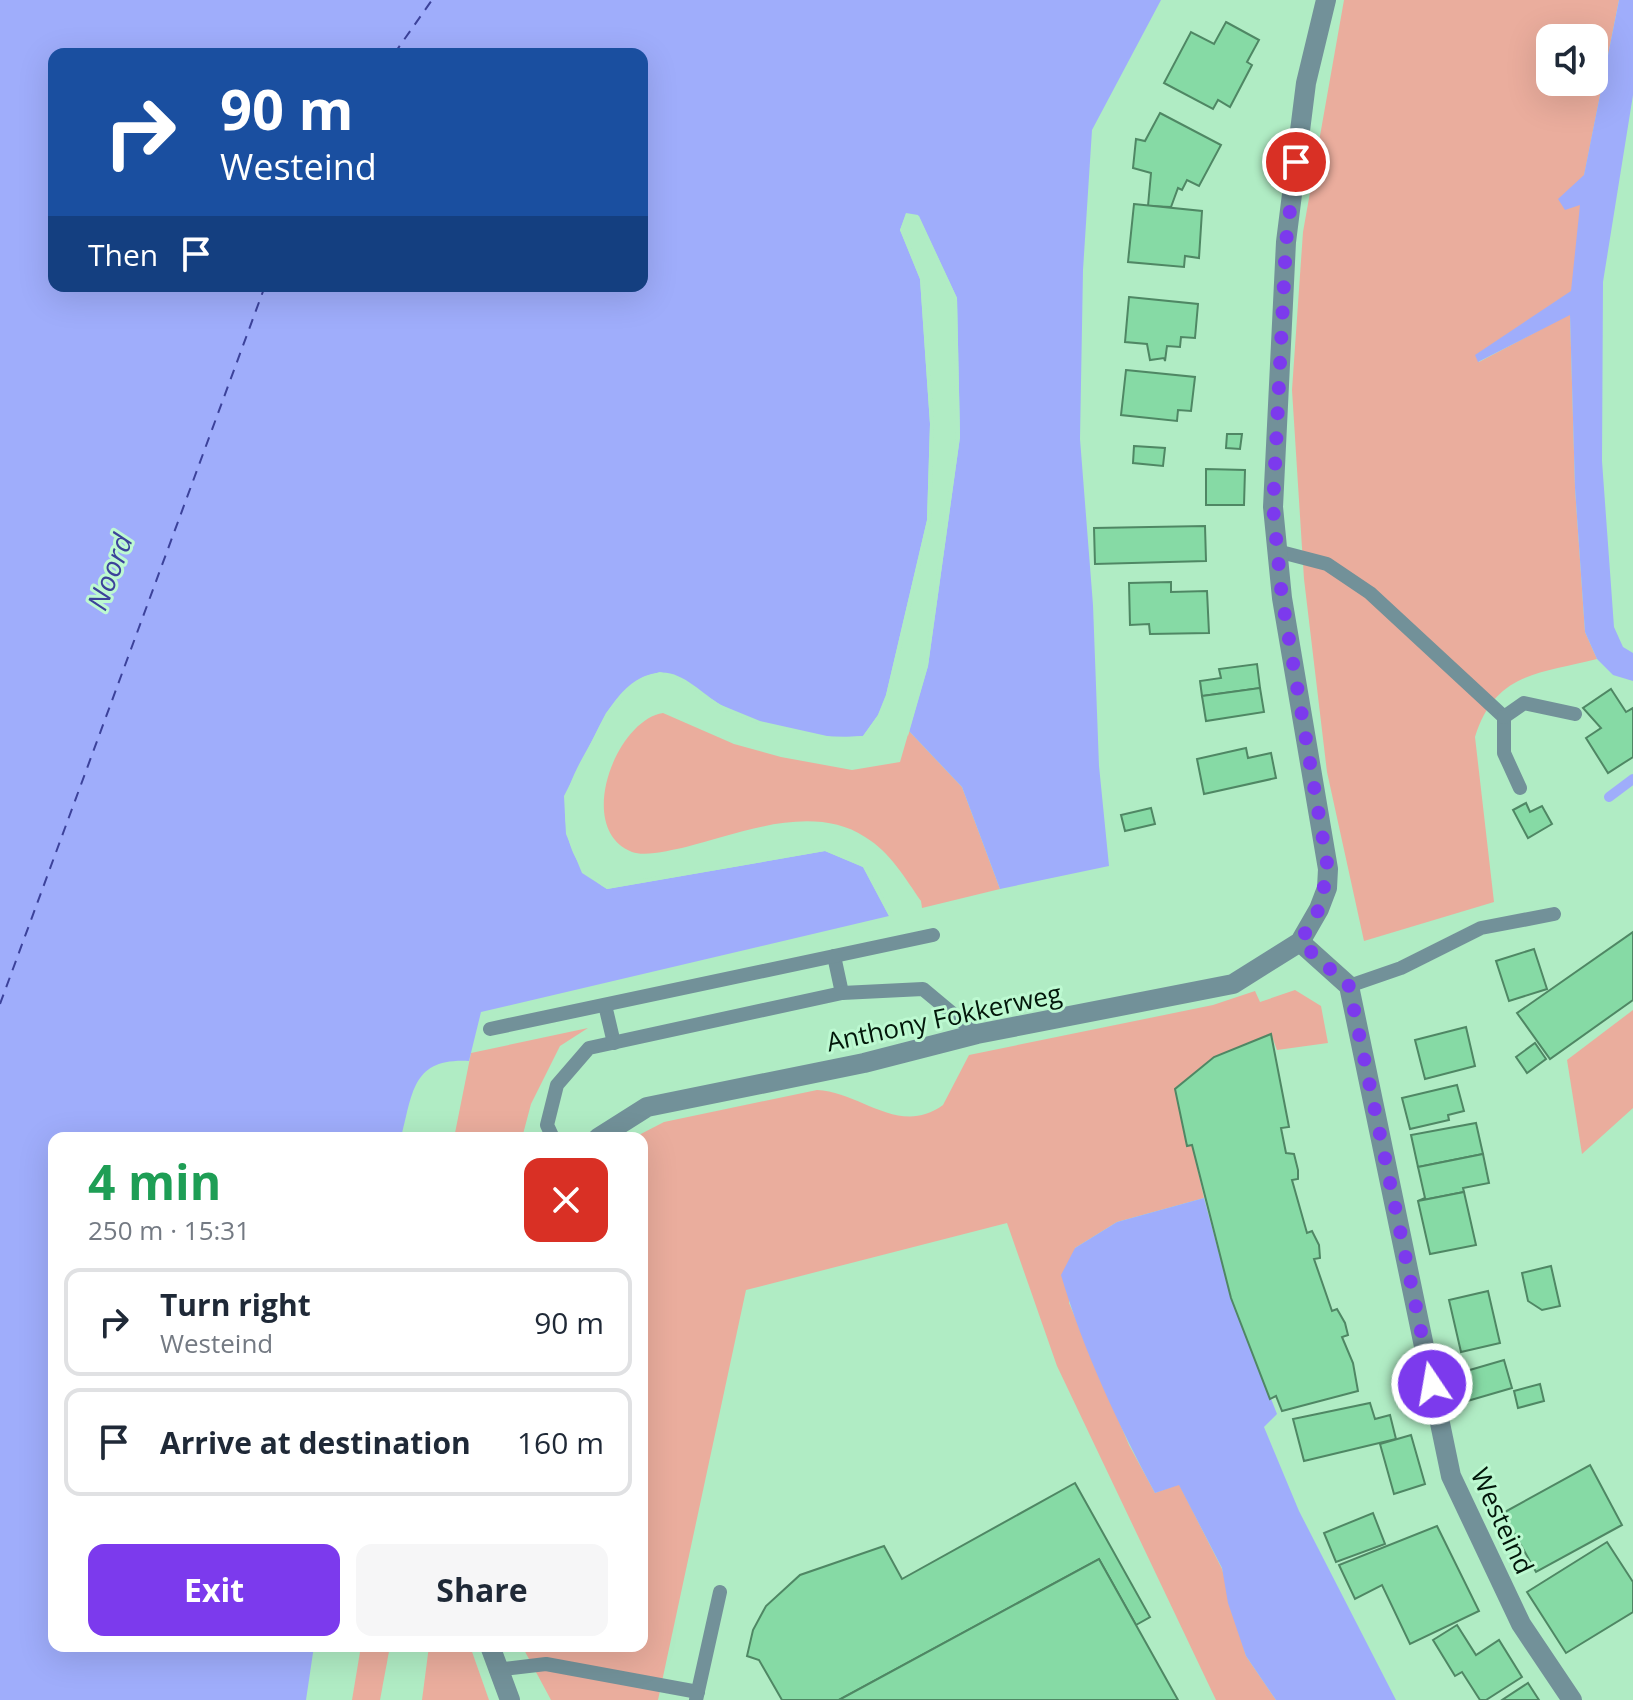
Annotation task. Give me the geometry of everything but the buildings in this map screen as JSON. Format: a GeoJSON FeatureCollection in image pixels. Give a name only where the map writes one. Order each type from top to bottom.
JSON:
{"type":"FeatureCollection","features":[{"type":"Feature","properties":{"kind":"street"},"geometry":{"type":"LineString","coordinates":[[1326,0],[1306,83],[1286,242],[1273,507],[1277,551],[1328,869],[1319,909],[1300,942],[1349,986]]}},
{"type":"Feature","properties":{"kind":"street","name":"Anthony Fokkerweg"},"geometry":{"type":"LineString","coordinates":[[607,1132],[647,1107],[864,1063],[977,1034],[1233,984],[1300,942]]}},
{"type":"Feature","properties":{"kind":"street","name":"Westeind"},"geometry":{"type":"LineString","coordinates":[[1349,986],[1451,1476],[1521,1624],[1572,1700]]}},
{"type":"Feature","properties":{"kind":"street"},"geometry":{"type":"LineString","coordinates":[[492,1652],[510,1700]]}},
{"type":"Feature","properties":{"kind":"lane"},"geometry":{"type":"LineString","coordinates":[[1277,551],[1327,564],[1370,593],[1504,717],[1504,753],[1520,788]]}},
{"type":"Feature","properties":{"kind":"lane"},"geometry":{"type":"LineString","coordinates":[[1504,717],[1524,703],[1575,714]]}},
{"type":"Feature","properties":{"kind":"lane"},"geometry":{"type":"LineString","coordinates":[[1349,986],[1401,968],[1481,928],[1554,914]]}},
{"type":"Feature","properties":{"kind":"lane"},"geometry":{"type":"LineString","coordinates":[[490,1029],[933,935]]}},
{"type":"Feature","properties":{"kind":"lane"},"geometry":{"type":"LineString","coordinates":[[834,956],[842,993]]}},
{"type":"Feature","properties":{"kind":"lane"},"geometry":{"type":"LineString","coordinates":[[550,1132],[547,1125],[557,1085],[589,1048],[842,993],[923,989],[977,1034]]}},
{"type":"Feature","properties":{"kind":"lane"},"geometry":{"type":"LineString","coordinates":[[605,1005],[614,1043]]}},
{"type":"Feature","properties":{"kind":"lane"},"geometry":{"type":"LineString","coordinates":[[496,1670],[546,1664],[697,1696],[720,1592]]}},
{"type":"Feature","properties":{"kind":"shaded area"},"geometry":{"type":"Polygon","coordinates":[[[1344,0],[1619,0],[1608,55],[1608,24],[1536,24],[1536,96],[1600,96],[1584,176],[1572,291],[1476,355],[1479,362],[1570,314],[1575,488],[1585,632],[1597,659],[1538,673],[1507,688],[1494,700],[1475,737],[1494,902],[1364,941],[1327,772],[1304,579],[1292,390],[1303,232],[1344,0]]]}},
{"type":"Feature","properties":{"kind":"shaded area"},"geometry":{"type":"Polygon","coordinates":[[[663,713],[734,744],[781,757],[852,770],[900,762],[909,731],[962,787],[1000,889],[922,908],[909,883],[882,850],[845,827],[823,822],[776,824],[666,851],[632,852],[615,840],[606,822],[604,800],[608,776],[630,734],[646,720],[663,713]]]}},
{"type":"Feature","properties":{"kind":"shaded area"},"geometry":{"type":"Polygon","coordinates":[[[1295,990],[1321,1006],[1328,1043],[1277,1050],[1271,1034],[1214,1057],[1175,1088],[1187,1146],[1192,1145],[1204,1198],[1117,1222],[1075,1248],[1069,1303],[1129,1445],[1155,1493],[1179,1484],[1222,1569],[1246,1656],[1276,1700],[1216,1700],[1057,1366],[1007,1223],[746,1290],[658,1700],[551,1700],[525,1652],[648,1652],[648,1132],[645,1132],[664,1122],[817,1090],[895,1115],[927,1114],[943,1105],[969,1055],[1213,1005],[1255,991],[1260,1002],[1295,990]]]}},
{"type":"Feature","properties":{"kind":"shaded area"},"geometry":{"type":"Polygon","coordinates":[[[1633,1010],[1633,1108],[1582,1154],[1567,1060],[1633,1010]]]}},
{"type":"Feature","properties":{"kind":"shaded area"},"geometry":{"type":"Polygon","coordinates":[[[588,1028],[560,1046],[531,1104],[524,1132],[455,1132],[471,1053],[588,1028]]]}},
{"type":"Feature","properties":{"kind":"shaded area"},"geometry":{"type":"Polygon","coordinates":[[[360,1652],[389,1652],[380,1700],[352,1700],[360,1652]]]}},
{"type":"Feature","properties":{"kind":"shaded area"},"geometry":{"type":"Polygon","coordinates":[[[428,1652],[472,1652],[489,1700],[422,1700],[428,1652]]]}},
{"type":"Feature","properties":{"kind":"water","name":"Noord"},"geometry":{"type":"Polygon","coordinates":[[[0,0],[1161,0],[1092,130],[1083,270],[1080,439],[1093,605],[1099,766],[1109,866],[1000,889],[962,787],[909,731],[928,666],[960,437],[957,298],[919,216],[906,214],[900,230],[920,279],[930,424],[927,520],[886,695],[878,715],[863,736],[827,736],[790,731],[737,713],[674,675],[657,673],[646,676],[627,688],[605,715],[580,763],[565,803],[571,848],[588,874],[607,889],[825,851],[863,867],[889,916],[481,1012],[469,1061],[436,1065],[426,1072],[413,1093],[403,1132],[48,1132],[48,1652],[313,1652],[306,1700],[0,1700],[0,0]]]}},
{"type":"Feature","properties":{"kind":"water"},"geometry":{"type":"Polygon","coordinates":[[[1619,0],[1633,0],[1633,95],[1603,282],[1602,461],[1614,627],[1623,647],[1633,653],[1633,681],[1613,675],[1597,659],[1585,632],[1575,488],[1570,315],[1478,362],[1475,355],[1571,291],[1580,205],[1565,210],[1558,199],[1584,175],[1600,96],[1608,96],[1608,55],[1619,0]]]}},
{"type":"Feature","properties":{"kind":"water"},"geometry":{"type":"Polygon","coordinates":[[[1204,1198],[1231,1298],[1277,1414],[1264,1427],[1299,1511],[1396,1700],[1276,1700],[1246,1656],[1228,1603],[1222,1568],[1179,1485],[1155,1493],[1115,1413],[1080,1331],[1061,1275],[1075,1248],[1117,1222],[1204,1198]]]}},
{"type":"Feature","properties":{"kind":"pier"},"geometry":{"type":"Polygon","coordinates":[[[906,213],[918,215],[957,298],[960,437],[928,666],[908,736],[905,730],[924,665],[956,437],[953,299],[916,219],[908,218],[904,230],[924,279],[934,423],[931,520],[890,696],[882,717],[864,740],[835,742],[759,724],[719,708],[694,690],[660,676],[645,681],[624,697],[609,715],[568,797],[570,833],[586,871],[608,885],[825,847],[866,865],[893,915],[889,916],[863,867],[825,851],[607,889],[582,873],[566,834],[564,796],[606,713],[621,694],[643,677],[660,672],[676,677],[721,705],[760,721],[836,738],[863,736],[878,715],[886,695],[927,520],[930,424],[920,279],[900,230],[906,213]]]}},
{"type":"Feature","properties":{"kind":"waterway"},"geometry":{"type":"LineString","coordinates":[[1609,797],[1633,779]]}},
{"type":"Feature","properties":{"kind":"ferry route"},"geometry":{"type":"LineString","coordinates":[[398,48],[432,0]]}},
{"type":"Feature","properties":{"kind":"ferry route"},"geometry":{"type":"LineString","coordinates":[[0,1004],[263,292]]}},
{"type":"Feature","properties":{"kind":"route"},"geometry":{"type":"LineString","coordinates":[[1296,162],[1286,242],[1273,507],[1282,598],[1328,869],[1327,888],[1319,909],[1300,942],[1349,986],[1432,1384]]}}]}
